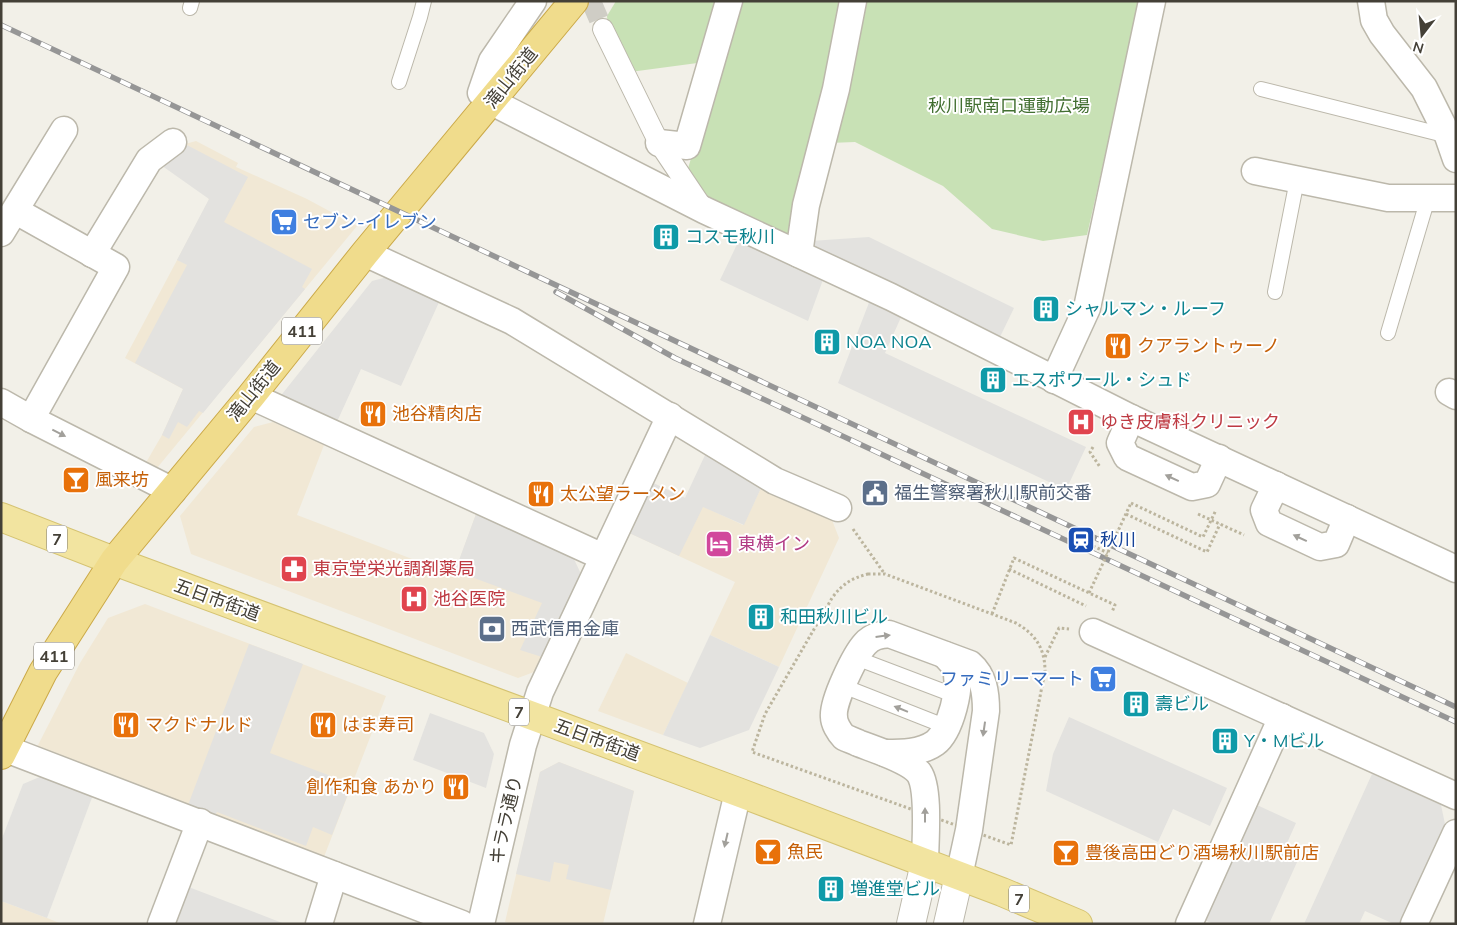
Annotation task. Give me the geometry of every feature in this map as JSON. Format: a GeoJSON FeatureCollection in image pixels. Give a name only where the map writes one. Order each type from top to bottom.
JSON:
{"type":"FeatureCollection","features":[{"type":"Feature","properties":{"kind":"highway","name":"滝山街道"},"geometry":{"type":"LineString","coordinates":[[2,750],[43,672],[114,561],[251,396],[364,253],[492,102],[574,1]]}},
{"type":"Feature","properties":{"kind":"main road","name":"五日市街道"},"geometry":{"type":"LineString","coordinates":[[1,517],[531,717],[738,792],[959,876],[1078,924]]}},
{"type":"Feature","properties":{"kind":"street"},"geometry":{"type":"LineString","coordinates":[[533,1],[492,61],[481,93],[492,102],[704,210],[891,297],[1132,418],[1456,569]]}},
{"type":"Feature","properties":{"kind":"street"},"geometry":{"type":"LineString","coordinates":[[659,143],[687,146],[729,1]]}},
{"type":"Feature","properties":{"kind":"street"},"geometry":{"type":"LineString","coordinates":[[799,254],[806,205],[836,89],[853,1]]}},
{"type":"Feature","properties":{"kind":"street"},"geometry":{"type":"LineString","coordinates":[[1054,380],[1087,308],[1152,1]]}},
{"type":"Feature","properties":{"kind":"street"},"geometry":{"type":"LineString","coordinates":[[1372,1],[1374,20],[1382,34],[1424,88],[1452,148]]}},
{"type":"Feature","properties":{"kind":"street"},"geometry":{"type":"LineString","coordinates":[[603,29],[659,143],[704,210]]}},
{"type":"Feature","properties":{"kind":"street"},"geometry":{"type":"LineString","coordinates":[[1,233],[64,130]]}},
{"type":"Feature","properties":{"kind":"street"},"geometry":{"type":"LineString","coordinates":[[92,254],[149,160],[173,142]]}},
{"type":"Feature","properties":{"kind":"street"},"geometry":{"type":"LineString","coordinates":[[1255,172],[1388,198],[1456,198]]}},
{"type":"Feature","properties":{"kind":"street"},"geometry":{"type":"LineString","coordinates":[[16,211],[116,267],[31,419]]}},
{"type":"Feature","properties":{"kind":"street"},"geometry":{"type":"LineString","coordinates":[[364,253],[512,320],[775,481],[838,508]]}},
{"type":"Feature","properties":{"kind":"street"},"geometry":{"type":"LineString","coordinates":[[251,396],[603,557]]}},
{"type":"Feature","properties":{"kind":"street"},"geometry":{"type":"LineString","coordinates":[[1,402],[173,491]]}},
{"type":"Feature","properties":{"kind":"street","name":"キララ通り"},"geometry":{"type":"LineString","coordinates":[[481,924],[523,745],[540,692],[670,416]]}},
{"type":"Feature","properties":{"kind":"street"},"geometry":{"type":"LineString","coordinates":[[1132,418],[1120,443],[1127,457],[1184,484],[1192,487],[1208,484],[1219,458]]}},
{"type":"Feature","properties":{"kind":"street"},"geometry":{"type":"LineString","coordinates":[[1276,485],[1264,510],[1269,523],[1320,547],[1336,544],[1347,518]]}},
{"type":"Feature","properties":{"kind":"street"},"geometry":{"type":"LineString","coordinates":[[1099,619],[1282,717],[1456,796]]}},
{"type":"Feature","properties":{"kind":"street"},"geometry":{"type":"LineString","coordinates":[[911,924],[925,863],[925,800],[922,779],[914,767],[844,737],[836,725],[833,716],[837,698],[856,658],[865,644],[875,636],[889,634],[970,664],[982,678],[986,711],[969,830],[948,924]]}},
{"type":"Feature","properties":{"kind":"street"},"geometry":{"type":"LineString","coordinates":[[884,753],[917,751],[934,744],[947,727],[958,683],[955,666],[945,655]]}},
{"type":"Feature","properties":{"kind":"street"},"geometry":{"type":"LineString","coordinates":[[1189,924],[1282,717]]}},
{"type":"Feature","properties":{"kind":"street"},"geometry":{"type":"LineString","coordinates":[[2,750],[200,822],[462,924]]}},
{"type":"Feature","properties":{"kind":"street"},"geometry":{"type":"LineString","coordinates":[[707,924],[738,792]]}},
{"type":"Feature","properties":{"kind":"street"},"geometry":{"type":"LineString","coordinates":[[161,924],[200,822]]}},
{"type":"Feature","properties":{"kind":"street"},"geometry":{"type":"LineString","coordinates":[[1414,924],[1456,833]]}},
{"type":"Feature","properties":{"kind":"street"},"geometry":{"type":"LineString","coordinates":[[319,924],[334,875]]}},
{"type":"Feature","properties":{"kind":"lane"},"geometry":{"type":"LineString","coordinates":[[398,82],[424,1]]}},
{"type":"Feature","properties":{"kind":"lane"},"geometry":{"type":"LineString","coordinates":[[1261,89],[1452,148]]}},
{"type":"Feature","properties":{"kind":"lane"},"geometry":{"type":"LineString","coordinates":[[1275,292],[1297,180]]}},
{"type":"Feature","properties":{"kind":"lane"},"geometry":{"type":"LineString","coordinates":[[1388,333],[1428,198]]}},
{"type":"Feature","properties":{"kind":"lane"},"geometry":{"type":"LineString","coordinates":[[856,658],[956,696]]}},
{"type":"Feature","properties":{"kind":"lane"},"geometry":{"type":"LineString","coordinates":[[843,686],[947,727]]}},
{"type":"Feature","properties":{"kind":"path"},"geometry":{"type":"LineString","coordinates":[[1089,593],[1131,503],[1183,528]]}},
{"type":"Feature","properties":{"kind":"path"},"geometry":{"type":"LineString","coordinates":[[838,508],[884,574]]}},
{"type":"Feature","properties":{"kind":"path"},"geometry":{"type":"LineString","coordinates":[[1126,514],[1207,552],[1220,524]]}},
{"type":"Feature","properties":{"kind":"path"},"geometry":{"type":"LineString","coordinates":[[1093,546],[1108,553]]}},
{"type":"Feature","properties":{"kind":"path"},"geometry":{"type":"LineString","coordinates":[[992,614],[1014,558],[1115,605],[1099,619],[1059,628],[1045,658]]}},
{"type":"Feature","properties":{"kind":"path"},"geometry":{"type":"LineString","coordinates":[[1009,570],[1099,619]]}},
{"type":"Feature","properties":{"kind":"shaded area"},"geometry":{"type":"Polygon","coordinates":[[[196,141],[238,163],[236,167],[307,199],[357,226],[157,468],[149,464],[144,466],[162,435],[183,389],[125,358],[209,200],[185,144],[196,141]]]}},
{"type":"Feature","properties":{"kind":"shaded area"},"geometry":{"type":"Polygon","coordinates":[[[185,144],[248,177],[224,222],[312,269],[302,287],[305,289],[203,413],[199,411],[187,427],[178,422],[169,439],[162,435],[183,389],[135,363],[187,265],[177,260],[209,199],[158,163],[185,144]]]}},
{"type":"Feature","properties":{"kind":"shaded area"},"geometry":{"type":"Polygon","coordinates":[[[869,237],[1014,308],[999,339],[810,247],[811,241],[869,237]]]}},
{"type":"Feature","properties":{"kind":"shaded area"},"geometry":{"type":"Polygon","coordinates":[[[740,238],[824,277],[808,321],[720,280],[740,238]]]}},
{"type":"Feature","properties":{"kind":"shaded area"},"geometry":{"type":"Polygon","coordinates":[[[391,276],[440,300],[401,386],[361,369],[336,424],[279,398],[372,281],[391,276]]]}},
{"type":"Feature","properties":{"kind":"shaded area"},"geometry":{"type":"Polygon","coordinates":[[[870,300],[902,315],[885,353],[1086,447],[1066,490],[838,383],[870,300]]]}},
{"type":"Feature","properties":{"kind":"shaded area"},"geometry":{"type":"Polygon","coordinates":[[[273,422],[324,445],[297,515],[454,575],[476,514],[581,574],[534,672],[518,678],[191,554],[180,516],[254,427],[273,422]]]}},
{"type":"Feature","properties":{"kind":"shaded area"},"geometry":{"type":"Polygon","coordinates":[[[706,453],[761,488],[744,525],[703,507],[679,556],[627,532],[651,482],[685,498],[706,453]]]}},
{"type":"Feature","properties":{"kind":"shaded area"},"geometry":{"type":"Polygon","coordinates":[[[651,482],[743,525],[761,488],[832,520],[839,538],[779,667],[710,635],[735,582],[627,532],[651,482]]]}},
{"type":"Feature","properties":{"kind":"shaded area"},"geometry":{"type":"Polygon","coordinates":[[[476,514],[573,557],[581,574],[542,657],[520,650],[542,603],[455,571],[476,514]]]}},
{"type":"Feature","properties":{"kind":"shaded area"},"geometry":{"type":"Polygon","coordinates":[[[145,604],[386,696],[324,857],[37,747],[80,663],[108,618],[145,604]]]}},
{"type":"Feature","properties":{"kind":"shaded area"},"geometry":{"type":"Polygon","coordinates":[[[710,635],[779,667],[749,730],[700,748],[663,735],[710,635]]]}},
{"type":"Feature","properties":{"kind":"shaded area"},"geometry":{"type":"Polygon","coordinates":[[[249,644],[303,664],[270,753],[352,784],[332,835],[313,827],[306,846],[217,812],[215,815],[188,805],[249,644]]]}},
{"type":"Feature","properties":{"kind":"shaded area"},"geometry":{"type":"Polygon","coordinates":[[[626,653],[688,683],[663,735],[598,711],[626,653]]]}},
{"type":"Feature","properties":{"kind":"shaded area"},"geometry":{"type":"Polygon","coordinates":[[[430,713],[484,733],[494,754],[486,788],[413,760],[430,713]]]}},
{"type":"Feature","properties":{"kind":"shaded area"},"geometry":{"type":"Polygon","coordinates":[[[1069,717],[1227,788],[1210,826],[1173,809],[1158,842],[1046,791],[1053,754],[1069,717]]]}},
{"type":"Feature","properties":{"kind":"shaded area"},"geometry":{"type":"Polygon","coordinates":[[[559,762],[634,791],[603,924],[513,924],[505,922],[540,772],[559,762]]]}},
{"type":"Feature","properties":{"kind":"shaded area"},"geometry":{"type":"Polygon","coordinates":[[[559,762],[634,791],[611,890],[566,879],[569,865],[554,862],[550,882],[516,874],[540,772],[559,762]]]}},
{"type":"Feature","properties":{"kind":"shaded area"},"geometry":{"type":"Polygon","coordinates":[[[1372,774],[1441,805],[1445,824],[1400,924],[1394,924],[1365,911],[1359,924],[1304,924],[1372,774]]]}},
{"type":"Feature","properties":{"kind":"shaded area"},"geometry":{"type":"Polygon","coordinates":[[[42,776],[93,795],[47,918],[1,901],[1,841],[23,784],[42,776]]]}},
{"type":"Feature","properties":{"kind":"shaded area"},"geometry":{"type":"Polygon","coordinates":[[[1257,805],[1296,823],[1283,852],[1298,860],[1269,924],[1213,924],[1205,920],[1257,805]]]}},
{"type":"Feature","properties":{"kind":"shaded area"},"geometry":{"type":"Polygon","coordinates":[[[186,886],[285,924],[172,924],[186,886]]]}},
{"type":"Feature","properties":{"kind":"shaded area"},"geometry":{"type":"Polygon","coordinates":[[[1,901],[47,918],[62,924],[1,924],[1,901]]]}},
{"type":"Feature","properties":{"kind":"green space"},"geometry":{"type":"Polygon","coordinates":[[[616,1],[722,1],[705,62],[630,72],[608,28],[607,16],[616,1]]]}},
{"type":"Feature","properties":{"kind":"green space"},"geometry":{"type":"Polygon","coordinates":[[[735,1],[844,1],[795,240],[713,202],[687,172],[728,33],[735,1]]]}},
{"type":"Feature","properties":{"kind":"green space","name":"秋川駅南口運動広場"},"geometry":{"type":"Polygon","coordinates":[[[861,1],[1140,1],[1087,235],[1043,241],[992,229],[943,186],[855,142],[829,143],[861,1]]]}},
{"type":"Feature","properties":{"kind":"tunnel"},"geometry":{"type":"LineString","coordinates":[[591,1],[603,29]]}},
{"type":"Feature","properties":{"kind":"railway"},"geometry":{"type":"LineString","coordinates":[[1,25],[1456,707]]}},
{"type":"Feature","properties":{"kind":"railway"},"geometry":{"type":"LineString","coordinates":[[556,292],[675,358],[1456,722]]}},
{"type":"Feature","properties":{"kind":"place","name":"セブン-イレブン"},"geometry":{"type":"Point","coordinates":[284,222]}},
{"type":"Feature","properties":{"kind":"place","name":"コスモ秋川"},"geometry":{"type":"Point","coordinates":[666,237]}},
{"type":"Feature","properties":{"kind":"place","name":"シャルマン・ルーフ"},"geometry":{"type":"Point","coordinates":[1046,309]}},
{"type":"Feature","properties":{"kind":"place","name":"NOA NOA"},"geometry":{"type":"Point","coordinates":[827,342]}},
{"type":"Feature","properties":{"kind":"place","name":"クアラントゥーノ"},"geometry":{"type":"Point","coordinates":[1118,346]}},
{"type":"Feature","properties":{"kind":"place","name":"エスポワール・シュド"},"geometry":{"type":"Point","coordinates":[993,380]}},
{"type":"Feature","properties":{"kind":"place","name":"池谷精肉店"},"geometry":{"type":"Point","coordinates":[373,414]}},
{"type":"Feature","properties":{"kind":"place","name":"ゆき皮膚科クリニック"},"geometry":{"type":"Point","coordinates":[1081,422]}},
{"type":"Feature","properties":{"kind":"place","name":"風来坊"},"geometry":{"type":"Point","coordinates":[76,480]}},
{"type":"Feature","properties":{"kind":"place","name":"福生警察署秋川駅前交番"},"geometry":{"type":"Point","coordinates":[875,493]}},
{"type":"Feature","properties":{"kind":"place","name":"太公望ラーメン"},"geometry":{"type":"Point","coordinates":[541,494]}},
{"type":"Feature","properties":{"kind":"place","name":"秋川"},"geometry":{"type":"Point","coordinates":[1081,540]}},
{"type":"Feature","properties":{"kind":"place","name":"東横イン"},"geometry":{"type":"Point","coordinates":[719,544]}},
{"type":"Feature","properties":{"kind":"place","name":"東京堂栄光調剤薬局"},"geometry":{"type":"Point","coordinates":[294,569]}},
{"type":"Feature","properties":{"kind":"place","name":"池谷医院"},"geometry":{"type":"Point","coordinates":[414,599]}},
{"type":"Feature","properties":{"kind":"place","name":"和田秋川ビル"},"geometry":{"type":"Point","coordinates":[761,617]}},
{"type":"Feature","properties":{"kind":"place","name":"西武信用金庫"},"geometry":{"type":"Point","coordinates":[492,629]}},
{"type":"Feature","properties":{"kind":"place","name":"ファミリーマート"},"geometry":{"type":"Point","coordinates":[1103,679]}},
{"type":"Feature","properties":{"kind":"place","name":"壽ビル"},"geometry":{"type":"Point","coordinates":[1136,704]}},
{"type":"Feature","properties":{"kind":"place","name":"マクドナルド"},"geometry":{"type":"Point","coordinates":[126,725]}},
{"type":"Feature","properties":{"kind":"place","name":"はま寿司"},"geometry":{"type":"Point","coordinates":[323,725]}},
{"type":"Feature","properties":{"kind":"place","name":"Y・Mビル"},"geometry":{"type":"Point","coordinates":[1225,741]}},
{"type":"Feature","properties":{"kind":"place","name":"創作和食 あかり"},"geometry":{"type":"Point","coordinates":[456,787]}},
{"type":"Feature","properties":{"kind":"place","name":"魚民"},"geometry":{"type":"Point","coordinates":[768,852]}},
{"type":"Feature","properties":{"kind":"place","name":"豊後高田どり酒場秋川駅前店"},"geometry":{"type":"Point","coordinates":[1066,853]}},
{"type":"Feature","properties":{"kind":"place","name":"増進堂ビル"},"geometry":{"type":"Point","coordinates":[831,889]}}]}
